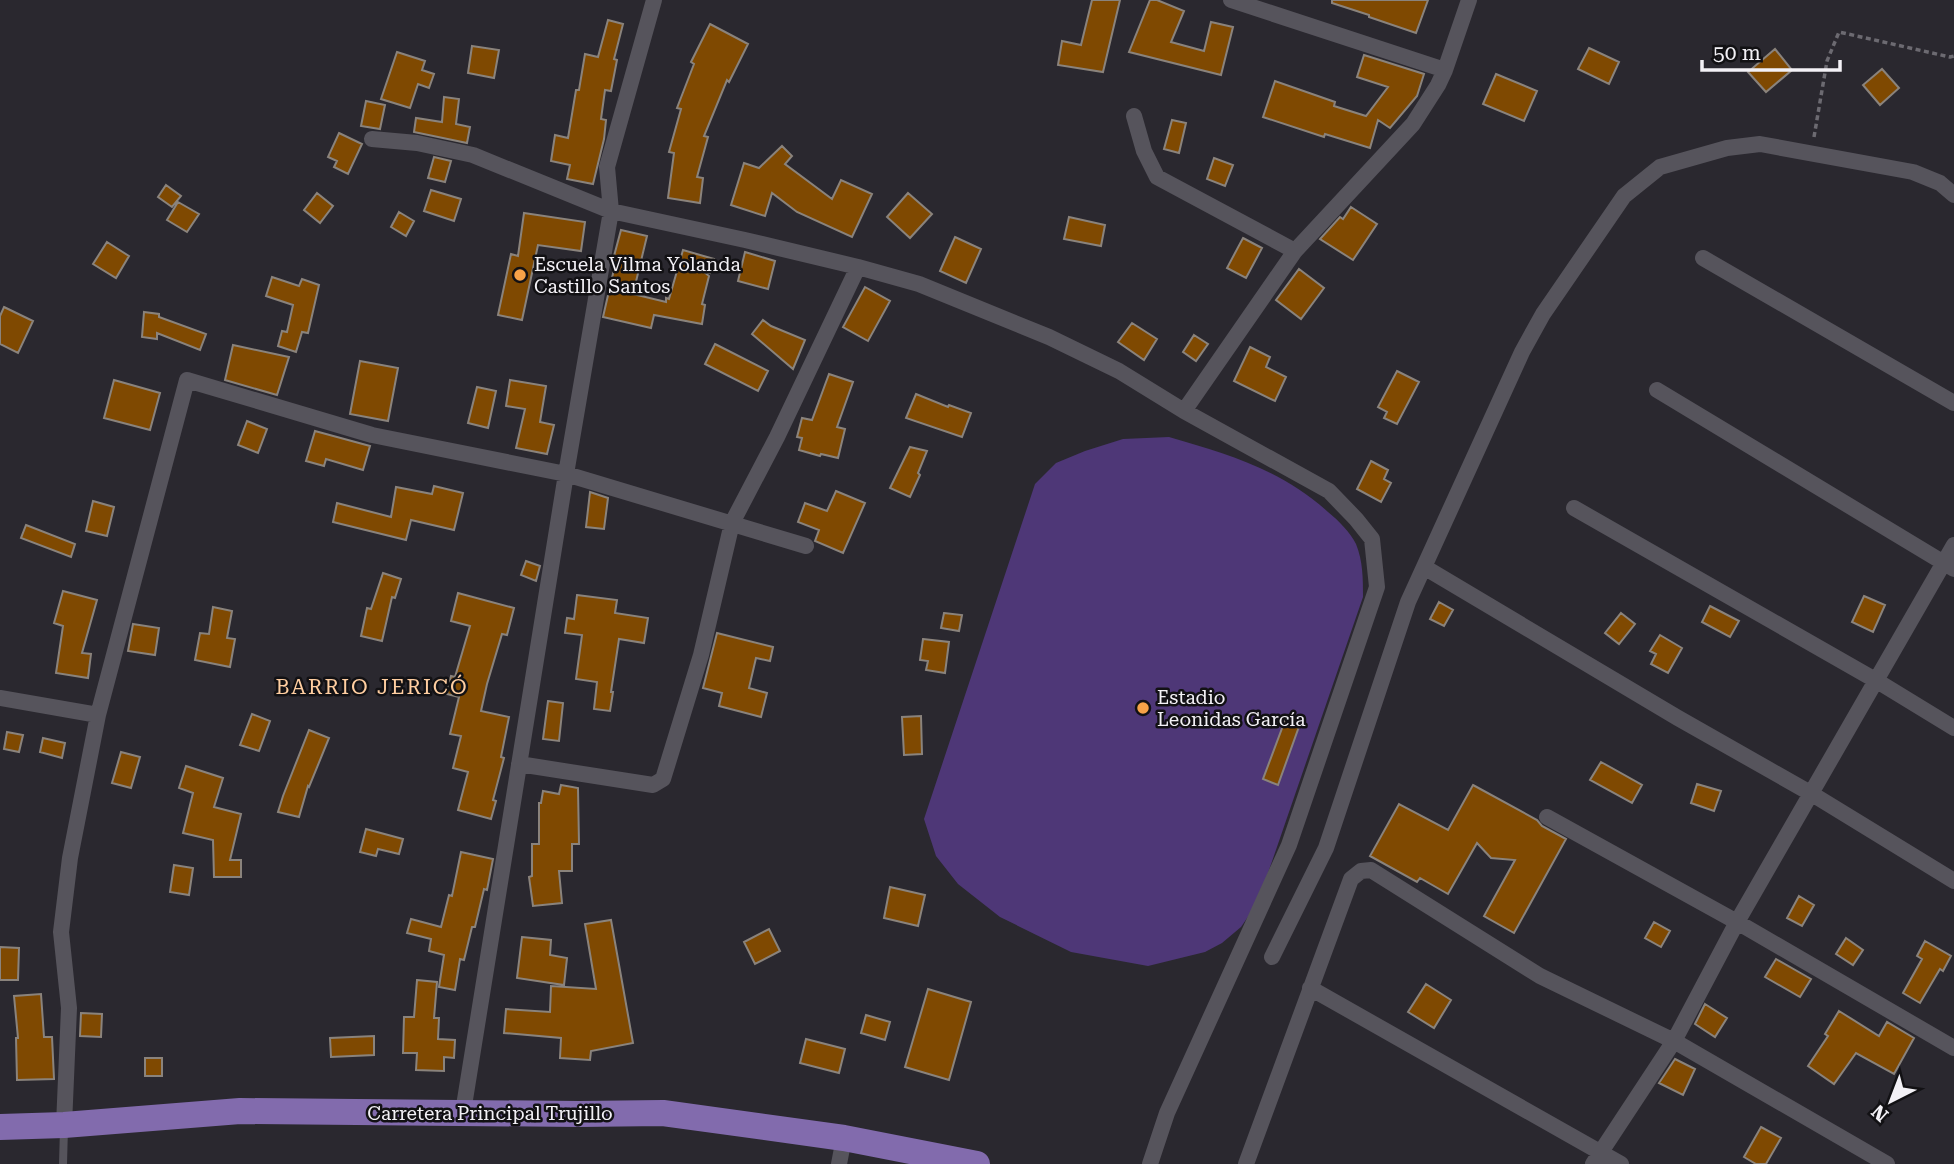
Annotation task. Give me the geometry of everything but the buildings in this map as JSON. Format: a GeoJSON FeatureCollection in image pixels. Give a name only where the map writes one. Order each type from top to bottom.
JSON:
{"type":"FeatureCollection","features":[{"type":"Feature","properties":{"kind":"main road","name":"Carretera Principal Trujillo"},"geometry":{"type":"LineString","coordinates":[[0,1126],[64,1125],[240,1111],[663,1113],[844,1138],[977,1164]]}},
{"type":"Feature","properties":{"kind":"street"},"geometry":{"type":"LineString","coordinates":[[464,1112],[611,211],[607,167],[654,0]]}},
{"type":"Feature","properties":{"kind":"street"},"geometry":{"type":"LineString","coordinates":[[1231,0],[1445,70]]}},
{"type":"Feature","properties":{"kind":"street"},"geometry":{"type":"LineString","coordinates":[[1184,411],[1294,251],[1413,124],[1445,70],[1469,0]]}},
{"type":"Feature","properties":{"kind":"street"},"geometry":{"type":"LineString","coordinates":[[1134,116],[1144,151],[1157,177],[1294,251]]}},
{"type":"Feature","properties":{"kind":"street"},"geometry":{"type":"LineString","coordinates":[[372,139],[417,143],[473,155],[611,211],[745,240],[919,284],[1049,337],[1119,371],[1184,411],[1329,491],[1372,539],[1377,587],[1289,845],[1167,1113],[1150,1164]]}},
{"type":"Feature","properties":{"kind":"street"},"geometry":{"type":"LineString","coordinates":[[1272,957],[1326,848],[1408,603],[1521,352],[1543,314],[1624,196],[1660,167],[1727,148],[1760,144],[1913,172],[1940,183],[1954,195]]}},
{"type":"Feature","properties":{"kind":"street"},"geometry":{"type":"LineString","coordinates":[[1703,258],[1954,403]]}},
{"type":"Feature","properties":{"kind":"street"},"geometry":{"type":"LineString","coordinates":[[519,764],[653,785],[663,779],[701,655],[732,523],[777,437],[858,267]]}},
{"type":"Feature","properties":{"kind":"street"},"geometry":{"type":"LineString","coordinates":[[64,1125],[69,1008],[61,932],[70,858],[98,715],[187,380],[372,435],[566,474],[806,546]]}},
{"type":"Feature","properties":{"kind":"street"},"geometry":{"type":"LineString","coordinates":[[1657,390],[1949,566]]}},
{"type":"Feature","properties":{"kind":"street"},"geometry":{"type":"LineString","coordinates":[[1574,508],[1954,728]]}},
{"type":"Feature","properties":{"kind":"street"},"geometry":{"type":"LineString","coordinates":[[1597,1158],[1674,1041],[1737,922],[1877,681],[1949,566],[1954,545]]}},
{"type":"Feature","properties":{"kind":"street"},"geometry":{"type":"LineString","coordinates":[[1424,567],[1812,794],[1954,881]]}},
{"type":"Feature","properties":{"kind":"street"},"geometry":{"type":"LineString","coordinates":[[0,698],[98,715]]}},
{"type":"Feature","properties":{"kind":"street"},"geometry":{"type":"LineString","coordinates":[[1547,817],[1737,922],[1954,1048]]}},
{"type":"Feature","properties":{"kind":"street"},"geometry":{"type":"LineString","coordinates":[[1246,1164],[1351,879],[1361,871],[1371,870],[1540,976],[1674,1041],[1886,1164]]}},
{"type":"Feature","properties":{"kind":"street"},"geometry":{"type":"LineString","coordinates":[[1310,988],[1597,1158],[1621,1164]]}},
{"type":"Feature","properties":{"kind":"street"},"geometry":{"type":"LineString","coordinates":[[839,1164],[844,1138]]}},
{"type":"Feature","properties":{"kind":"lane"},"geometry":{"type":"LineString","coordinates":[[63,1164],[64,1125]]}},
{"type":"Feature","properties":{"kind":"path"},"geometry":{"type":"LineString","coordinates":[[1811,153],[1827,61],[1839,32],[1954,56]]}},
{"type":"Feature","properties":{"kind":"shaded area","name":"Estadio Leonidas García"},"geometry":{"type":"Polygon","coordinates":[[[1169,437],[1253,465],[1310,497],[1340,523],[1356,544],[1363,577],[1363,597],[1258,902],[1241,927],[1222,943],[1205,952],[1148,966],[1071,952],[1000,917],[958,884],[936,856],[924,819],[1035,484],[1056,463],[1085,451],[1123,439],[1169,437]]]}},
{"type":"Feature","properties":{"kind":"place","name":"Escuela Vilma Yolanda Castillo Santos"},"geometry":{"type":"Point","coordinates":[520,275]}},
{"type":"Feature","properties":{"kind":"place","name":"Estadio Leonidas García"},"geometry":{"type":"Point","coordinates":[1143,708]}},
{"type":"Feature","properties":{"kind":"district","name":"BARRIO JERICÓ"},"geometry":{"type":"Point","coordinates":[372,687]}}]}
